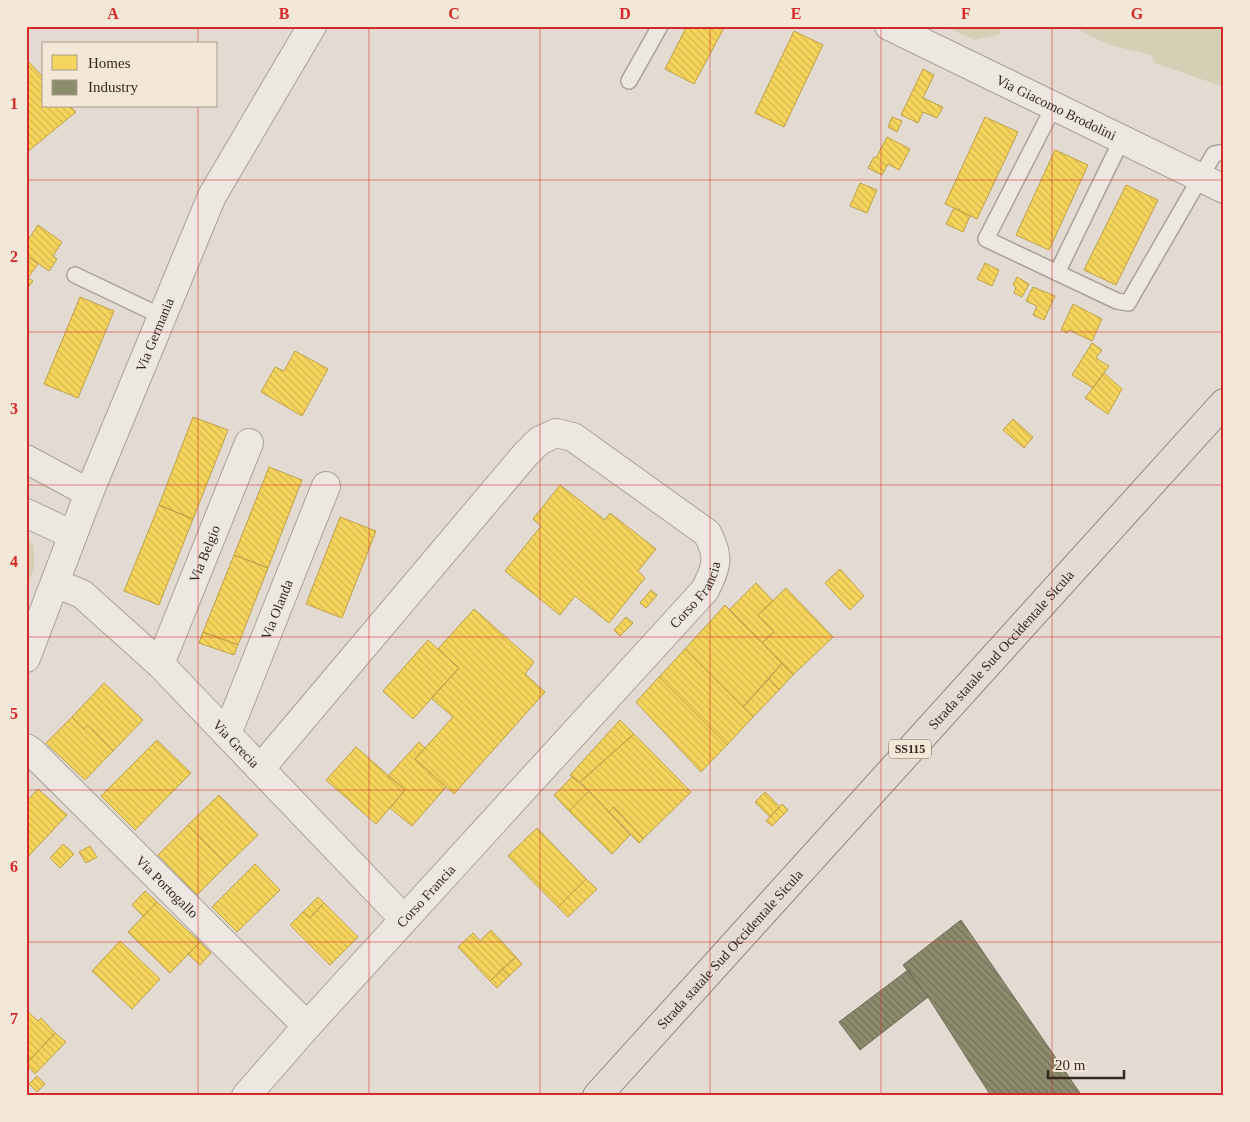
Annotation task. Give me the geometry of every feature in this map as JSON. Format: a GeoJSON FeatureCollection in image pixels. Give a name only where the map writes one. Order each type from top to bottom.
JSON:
{"type":"FeatureCollection","features":[{"type":"Feature","properties":{"kind":"main road","name":"Strada statale Sud Occidentale Sicula"},"geometry":{"type":"LineString","coordinates":[[597,1096],[1224,402]]}},
{"type":"Feature","properties":{"kind":"street","name":"Via Germania"},"geometry":{"type":"LineString","coordinates":[[26,658],[89,494],[212,196],[312,26]]}},
{"type":"Feature","properties":{"kind":"street","name":"Via Giacomo Brodolini"},"geometry":{"type":"LineString","coordinates":[[889,26],[1212,183]]}},
{"type":"Feature","properties":{"kind":"street","name":"Corso Francia"},"geometry":{"type":"LineString","coordinates":[[246,1096],[307,1026],[704,590],[716,569],[716,549],[707,533],[573,437],[556,433],[539,441],[260,769]]}},
{"type":"Feature","properties":{"kind":"street","name":"Via Belgio"},"geometry":{"type":"LineString","coordinates":[[160,664],[249,443]]}},
{"type":"Feature","properties":{"kind":"street"},"geometry":{"type":"LineString","coordinates":[[26,459],[89,494]]}},
{"type":"Feature","properties":{"kind":"street","name":"Via Olanda"},"geometry":{"type":"LineString","coordinates":[[227,734],[326,486]]}},
{"type":"Feature","properties":{"kind":"street"},"geometry":{"type":"LineString","coordinates":[[26,512],[73,535]]}},
{"type":"Feature","properties":{"kind":"street","name":"Via Grecia"},"geometry":{"type":"LineString","coordinates":[[55,583],[82,594],[160,664],[404,919]]}},
{"type":"Feature","properties":{"kind":"street","name":"Via Portogallo"},"geometry":{"type":"LineString","coordinates":[[26,748],[307,1026]]}},
{"type":"Feature","properties":{"kind":"lane"},"geometry":{"type":"LineString","coordinates":[[629,81],[660,26]]}},
{"type":"Feature","properties":{"kind":"lane"},"geometry":{"type":"LineString","coordinates":[[1054,106],[986,239],[1117,301],[1128,304],[1212,183],[1214,154],[1224,152]]}},
{"type":"Feature","properties":{"kind":"lane"},"geometry":{"type":"LineString","coordinates":[[1057,273],[1122,139]]}},
{"type":"Feature","properties":{"kind":"lane"},"geometry":{"type":"LineString","coordinates":[[75,275],[161,316]]}},
{"type":"Feature","properties":{"kind":"shaded area"},"geometry":{"type":"Polygon","coordinates":[[[943,26],[999,26],[1001,34],[975,40],[943,26]]]}},
{"type":"Feature","properties":{"kind":"shaded area"},"geometry":{"type":"Polygon","coordinates":[[[1074,26],[1224,26],[1224,87],[1155,63],[1152,55],[1102,41],[1074,26]]]}},
{"type":"Feature","properties":{"kind":"shaded area"},"geometry":{"type":"Polygon","coordinates":[[[26,538],[34,546],[34,568],[26,588],[26,538]]]}},
{"type":"Feature","properties":{"kind":"building: Homes"},"geometry":{"type":"Polygon","coordinates":[[[687,26],[725,26],[694,84],[665,69],[687,26]]]}},
{"type":"Feature","properties":{"kind":"building: Homes"},"geometry":{"type":"Polygon","coordinates":[[[794,31],[823,45],[784,127],[755,113],[794,31]]]}},
{"type":"Feature","properties":{"kind":"building: Homes"},"geometry":{"type":"Polygon","coordinates":[[[26,59],[42,76],[42,108],[72,108],[76,112],[26,153],[26,59]]]}},
{"type":"Feature","properties":{"kind":"building: Homes"},"geometry":{"type":"Polygon","coordinates":[[[923,69],[934,75],[923,98],[943,107],[937,118],[923,112],[918,123],[901,115],[923,69]]]}},
{"type":"Feature","properties":{"kind":"building: Homes"},"geometry":{"type":"Polygon","coordinates":[[[892,117],[902,121],[897,132],[888,127],[892,117]]]}},
{"type":"Feature","properties":{"kind":"building: Homes"},"geometry":{"type":"Polygon","coordinates":[[[985,117],[1018,132],[977,219],[945,204],[985,117]]]}},
{"type":"Feature","properties":{"kind":"building: Homes"},"geometry":{"type":"Polygon","coordinates":[[[887,137],[910,149],[899,170],[888,164],[882,175],[868,168],[874,157],[876,158],[887,137]]]}},
{"type":"Feature","properties":{"kind":"building: Homes"},"geometry":{"type":"Polygon","coordinates":[[[1055,150],[1088,165],[1049,250],[1016,235],[1055,150]]]}},
{"type":"Feature","properties":{"kind":"building: Homes"},"geometry":{"type":"Polygon","coordinates":[[[860,183],[877,190],[867,213],[850,206],[860,183]]]}},
{"type":"Feature","properties":{"kind":"building: Homes"},"geometry":{"type":"Polygon","coordinates":[[[1126,185],[1158,200],[1116,285],[1084,270],[1126,185]]]}},
{"type":"Feature","properties":{"kind":"building: Homes"},"geometry":{"type":"Polygon","coordinates":[[[954,208],[970,216],[963,232],[946,224],[954,208]]]}},
{"type":"Feature","properties":{"kind":"building: Homes"},"geometry":{"type":"Polygon","coordinates":[[[38,225],[62,242],[53,256],[57,259],[49,271],[26,255],[26,243],[38,225]]]}},
{"type":"Feature","properties":{"kind":"building: Homes"},"geometry":{"type":"Polygon","coordinates":[[[26,255],[38,264],[28,278],[33,281],[26,290],[26,255]]]}},
{"type":"Feature","properties":{"kind":"building: Homes"},"geometry":{"type":"Polygon","coordinates":[[[985,263],[999,270],[992,286],[977,279],[985,263]]]}},
{"type":"Feature","properties":{"kind":"building: Homes"},"geometry":{"type":"Polygon","coordinates":[[[1017,277],[1029,284],[1022,297],[1014,293],[1016,287],[1013,285],[1017,277]]]}},
{"type":"Feature","properties":{"kind":"building: Homes"},"geometry":{"type":"Polygon","coordinates":[[[1033,287],[1055,296],[1044,320],[1033,315],[1037,306],[1026,301],[1033,287]]]}},
{"type":"Feature","properties":{"kind":"building: Homes"},"geometry":{"type":"Polygon","coordinates":[[[80,297],[114,311],[78,398],[44,384],[80,297]]]}},
{"type":"Feature","properties":{"kind":"building: Homes"},"geometry":{"type":"Polygon","coordinates":[[[1073,304],[1102,319],[1092,341],[1069,330],[1067,333],[1061,330],[1073,304]]]}},
{"type":"Feature","properties":{"kind":"building: Homes"},"geometry":{"type":"Polygon","coordinates":[[[1092,343],[1102,350],[1096,358],[1109,366],[1093,388],[1072,375],[1092,343]]]}},
{"type":"Feature","properties":{"kind":"building: Homes"},"geometry":{"type":"Polygon","coordinates":[[[295,351],[328,369],[302,416],[261,392],[275,367],[284,371],[295,351]]]}},
{"type":"Feature","properties":{"kind":"building: Homes"},"geometry":{"type":"Polygon","coordinates":[[[1104,373],[1122,389],[1108,414],[1085,398],[1104,373]]]}},
{"type":"Feature","properties":{"kind":"building: Homes"},"geometry":{"type":"Polygon","coordinates":[[[193,417],[228,430],[193,519],[159,505],[193,417]]]}},
{"type":"Feature","properties":{"kind":"building: Homes"},"geometry":{"type":"Polygon","coordinates":[[[1013,419],[1033,437],[1024,448],[1003,430],[1013,419]]]}},
{"type":"Feature","properties":{"kind":"building: Homes"},"geometry":{"type":"Polygon","coordinates":[[[269,467],[302,480],[268,568],[234,555],[269,467]]]}},
{"type":"Feature","properties":{"kind":"building: Homes"},"geometry":{"type":"Polygon","coordinates":[[[560,485],[605,520],[610,513],[656,549],[638,571],[645,578],[609,623],[575,596],[560,615],[505,571],[541,526],[533,519],[560,485]]]}},
{"type":"Feature","properties":{"kind":"building: Homes"},"geometry":{"type":"Polygon","coordinates":[[[159,505],[193,519],[159,605],[124,591],[159,505]]]}},
{"type":"Feature","properties":{"kind":"building: Homes"},"geometry":{"type":"Polygon","coordinates":[[[340,517],[376,531],[342,618],[306,604],[340,517]]]}},
{"type":"Feature","properties":{"kind":"building: Homes"},"geometry":{"type":"Polygon","coordinates":[[[234,555],[268,568],[238,645],[203,632],[234,555]]]}},
{"type":"Feature","properties":{"kind":"building: Homes"},"geometry":{"type":"Polygon","coordinates":[[[840,569],[864,596],[850,610],[825,583],[840,569]]]}},
{"type":"Feature","properties":{"kind":"building: Homes"},"geometry":{"type":"Polygon","coordinates":[[[756,583],[773,601],[758,615],[774,632],[762,643],[729,610],[756,583]]]}},
{"type":"Feature","properties":{"kind":"building: Homes"},"geometry":{"type":"Polygon","coordinates":[[[786,588],[833,637],[793,675],[762,643],[774,632],[758,615],[786,588]]]}},
{"type":"Feature","properties":{"kind":"building: Homes"},"geometry":{"type":"Polygon","coordinates":[[[651,590],[657,595],[646,608],[640,603],[651,590]]]}},
{"type":"Feature","properties":{"kind":"building: Homes"},"geometry":{"type":"Polygon","coordinates":[[[725,605],[782,663],[743,707],[685,649],[725,605]]]}},
{"type":"Feature","properties":{"kind":"building: Homes"},"geometry":{"type":"Polygon","coordinates":[[[474,609],[534,662],[525,674],[545,692],[454,794],[415,759],[453,717],[431,698],[459,668],[438,649],[474,609]]]}},
{"type":"Feature","properties":{"kind":"building: Homes"},"geometry":{"type":"Polygon","coordinates":[[[626,617],[633,623],[620,636],[614,630],[626,617]]]}},
{"type":"Feature","properties":{"kind":"building: Homes"},"geometry":{"type":"Polygon","coordinates":[[[203,632],[238,645],[234,655],[199,643],[203,632]]]}},
{"type":"Feature","properties":{"kind":"building: Homes"},"geometry":{"type":"Polygon","coordinates":[[[428,640],[459,668],[413,719],[383,691],[428,640]]]}},
{"type":"Feature","properties":{"kind":"building: Homes"},"geometry":{"type":"Polygon","coordinates":[[[685,649],[753,717],[727,745],[659,677],[685,649]]]}},
{"type":"Feature","properties":{"kind":"building: Homes"},"geometry":{"type":"Polygon","coordinates":[[[782,663],[793,675],[779,690],[769,679],[782,663]]]}},
{"type":"Feature","properties":{"kind":"building: Homes"},"geometry":{"type":"Polygon","coordinates":[[[659,677],[727,745],[701,772],[636,702],[659,677]]]}},
{"type":"Feature","properties":{"kind":"building: Homes"},"geometry":{"type":"Polygon","coordinates":[[[769,679],[779,690],[753,717],[743,707],[769,679]]]}},
{"type":"Feature","properties":{"kind":"building: Homes"},"geometry":{"type":"Polygon","coordinates":[[[104,683],[143,720],[113,751],[88,725],[84,729],[72,717],[104,683]]]}},
{"type":"Feature","properties":{"kind":"building: Homes"},"geometry":{"type":"Polygon","coordinates":[[[72,717],[84,729],[88,725],[113,751],[85,780],[46,743],[72,717]]]}},
{"type":"Feature","properties":{"kind":"building: Homes"},"geometry":{"type":"Polygon","coordinates":[[[620,720],[634,734],[580,782],[572,777],[570,775],[620,720]]]}},
{"type":"Feature","properties":{"kind":"building: Homes"},"geometry":{"type":"Polygon","coordinates":[[[634,734],[691,792],[643,839],[614,807],[609,812],[580,782],[634,734]]]}},
{"type":"Feature","properties":{"kind":"building: Homes"},"geometry":{"type":"Polygon","coordinates":[[[157,740],[191,773],[135,830],[101,796],[157,740]]]}},
{"type":"Feature","properties":{"kind":"building: Homes"},"geometry":{"type":"Polygon","coordinates":[[[419,742],[425,748],[415,759],[446,787],[412,826],[390,808],[405,790],[388,776],[419,742]]]}},
{"type":"Feature","properties":{"kind":"building: Homes"},"geometry":{"type":"Polygon","coordinates":[[[356,747],[405,790],[376,824],[326,780],[356,747]]]}},
{"type":"Feature","properties":{"kind":"building: Homes"},"geometry":{"type":"Polygon","coordinates":[[[572,777],[589,791],[569,811],[554,795],[572,777]]]}},
{"type":"Feature","properties":{"kind":"building: Homes"},"geometry":{"type":"Polygon","coordinates":[[[38,789],[67,815],[26,859],[26,802],[38,789]]]}},
{"type":"Feature","properties":{"kind":"building: Homes"},"geometry":{"type":"Polygon","coordinates":[[[589,791],[630,835],[612,854],[569,811],[589,791]]]}},
{"type":"Feature","properties":{"kind":"building: Homes"},"geometry":{"type":"Polygon","coordinates":[[[765,792],[780,807],[770,817],[755,802],[765,792]]]}},
{"type":"Feature","properties":{"kind":"building: Homes"},"geometry":{"type":"Polygon","coordinates":[[[219,795],[258,835],[227,865],[188,825],[219,795]]]}},
{"type":"Feature","properties":{"kind":"building: Homes"},"geometry":{"type":"Polygon","coordinates":[[[782,804],[788,810],[772,826],[766,821],[782,804]]]}},
{"type":"Feature","properties":{"kind":"building: Homes"},"geometry":{"type":"Polygon","coordinates":[[[614,807],[643,839],[639,843],[609,812],[614,807]]]}},
{"type":"Feature","properties":{"kind":"building: Homes"},"geometry":{"type":"Polygon","coordinates":[[[188,825],[227,865],[197,895],[158,855],[188,825]]]}},
{"type":"Feature","properties":{"kind":"building: Homes"},"geometry":{"type":"Polygon","coordinates":[[[537,828],[586,879],[558,907],[508,856],[537,828]]]}},
{"type":"Feature","properties":{"kind":"building: Homes"},"geometry":{"type":"Polygon","coordinates":[[[63,844],[74,854],[60,868],[50,858],[63,844]]]}},
{"type":"Feature","properties":{"kind":"building: Homes"},"geometry":{"type":"Polygon","coordinates":[[[90,846],[97,857],[86,863],[79,852],[90,846]]]}},
{"type":"Feature","properties":{"kind":"building: Homes"},"geometry":{"type":"Polygon","coordinates":[[[255,864],[280,890],[237,932],[212,907],[255,864]]]}},
{"type":"Feature","properties":{"kind":"building: Homes"},"geometry":{"type":"Polygon","coordinates":[[[586,879],[597,889],[568,917],[558,907],[586,879]]]}},
{"type":"Feature","properties":{"kind":"building: Homes"},"geometry":{"type":"Polygon","coordinates":[[[145,891],[157,902],[143,916],[132,905],[145,891]]]}},
{"type":"Feature","properties":{"kind":"building: Homes"},"geometry":{"type":"Polygon","coordinates":[[[318,897],[324,903],[310,918],[303,912],[318,897]]]}},
{"type":"Feature","properties":{"kind":"building: Homes"},"geometry":{"type":"Polygon","coordinates":[[[157,902],[200,942],[170,973],[128,932],[157,902]]]}},
{"type":"Feature","properties":{"kind":"building: Homes"},"geometry":{"type":"Polygon","coordinates":[[[324,903],[358,937],[330,965],[290,925],[303,912],[310,918],[324,903]]]}},
{"type":"Feature","properties":{"kind":"building: Homes"},"geometry":{"type":"Polygon","coordinates":[[[491,930],[516,957],[490,981],[458,947],[473,933],[480,941],[491,930]]]}},
{"type":"Feature","properties":{"kind":"building: Homes"},"geometry":{"type":"Polygon","coordinates":[[[120,941],[160,979],[132,1009],[92,971],[120,941]]]}},
{"type":"Feature","properties":{"kind":"building: Homes"},"geometry":{"type":"Polygon","coordinates":[[[200,942],[211,953],[200,965],[188,954],[200,942]]]}},
{"type":"Feature","properties":{"kind":"building: Homes"},"geometry":{"type":"Polygon","coordinates":[[[516,957],[522,964],[509,976],[502,969],[516,957]]]}},
{"type":"Feature","properties":{"kind":"building: Homes"},"geometry":{"type":"Polygon","coordinates":[[[502,969],[509,976],[497,988],[490,981],[502,969]]]}},
{"type":"Feature","properties":{"kind":"building: Homes"},"geometry":{"type":"Polygon","coordinates":[[[26,1010],[38,1021],[41,1018],[55,1033],[26,1064],[26,1010]]]}},
{"type":"Feature","properties":{"kind":"building: Homes"},"geometry":{"type":"Polygon","coordinates":[[[55,1033],[66,1042],[35,1074],[26,1064],[55,1033]]]}},
{"type":"Feature","properties":{"kind":"building: Homes"},"geometry":{"type":"Polygon","coordinates":[[[37,1076],[45,1084],[37,1092],[29,1084],[37,1076]]]}},
{"type":"Feature","properties":{"kind":"building: Industry"},"geometry":{"type":"Polygon","coordinates":[[[961,920],[1082,1096],[991,1096],[928,997],[903,965],[961,920]]]}},
{"type":"Feature","properties":{"kind":"building: Industry"},"geometry":{"type":"Polygon","coordinates":[[[908,970],[928,997],[860,1050],[839,1022],[908,970]]]}}]}
